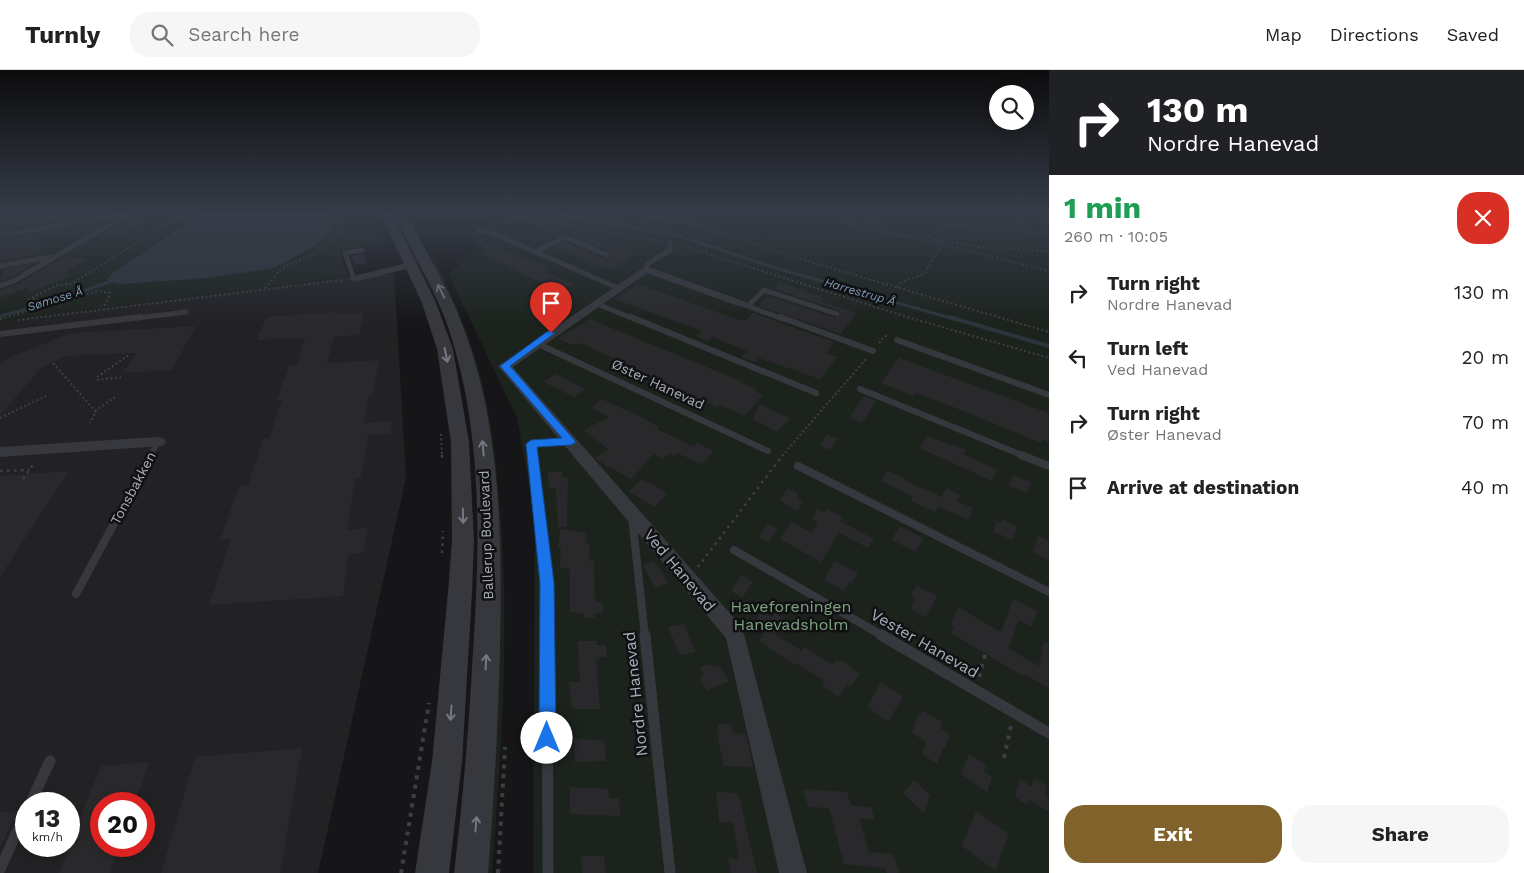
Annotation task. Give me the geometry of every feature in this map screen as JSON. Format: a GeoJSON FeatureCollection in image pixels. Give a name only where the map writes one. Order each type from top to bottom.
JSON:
{"type":"FeatureCollection","features":[{"type":"Feature","properties":{"kind":"street","name":"Ballerup Boulevard"},"geometry":{"type":"LineString","coordinates":[[404,251],[430,303],[445,349],[460,442],[462,486],[463,540],[448,753],[432,873]]}},
{"type":"Feature","properties":{"kind":"street","name":"Ballerup Boulevard"},"geometry":{"type":"LineString","coordinates":[[420,251],[445,300],[462,346],[476,404],[482,440],[490,533],[490,592],[481,765],[471,873]]}},
{"type":"Feature","properties":{"kind":"street"},"geometry":{"type":"LineString","coordinates":[[354,279],[411,265]]}},
{"type":"Feature","properties":{"kind":"street"},"geometry":{"type":"LineString","coordinates":[[536,343],[646,269],[745,305]]}},
{"type":"Feature","properties":{"kind":"street","name":"Ved Hanevad"},"geometry":{"type":"LineString","coordinates":[[536,343],[505,366],[734,634],[793,873]]}},
{"type":"Feature","properties":{"kind":"street","name":"Tonsbakken"},"geometry":{"type":"LineString","coordinates":[[0,452],[158,442]]}},
{"type":"Feature","properties":{"kind":"lane"},"geometry":{"type":"LineString","coordinates":[[0,286],[14,281],[62,251]]}},
{"type":"Feature","properties":{"kind":"lane"},"geometry":{"type":"LineString","coordinates":[[354,251],[345,253],[354,279]]}},
{"type":"Feature","properties":{"kind":"lane"},"geometry":{"type":"LineString","coordinates":[[599,251],[607,255]]}},
{"type":"Feature","properties":{"kind":"lane"},"geometry":{"type":"LineString","coordinates":[[646,269],[647,264],[668,251]]}},
{"type":"Feature","properties":{"kind":"lane"},"geometry":{"type":"LineString","coordinates":[[535,252],[618,288]]}},
{"type":"Feature","properties":{"kind":"lane"},"geometry":{"type":"LineString","coordinates":[[0,266],[54,256]]}},
{"type":"Feature","properties":{"kind":"lane"},"geometry":{"type":"LineString","coordinates":[[745,305],[764,290],[837,314]]}},
{"type":"Feature","properties":{"kind":"lane"},"geometry":{"type":"LineString","coordinates":[[595,303],[816,393]]}},
{"type":"Feature","properties":{"kind":"lane"},"geometry":{"type":"LineString","coordinates":[[745,305],[873,351]]}},
{"type":"Feature","properties":{"kind":"lane"},"geometry":{"type":"LineString","coordinates":[[0,334],[186,312]]}},
{"type":"Feature","properties":{"kind":"lane"},"geometry":{"type":"LineString","coordinates":[[897,340],[1049,394]]}},
{"type":"Feature","properties":{"kind":"lane","name":"Øster Hanevad"},"geometry":{"type":"LineString","coordinates":[[536,343],[768,451]]}},
{"type":"Feature","properties":{"kind":"lane"},"geometry":{"type":"LineString","coordinates":[[860,389],[1049,466]]}},
{"type":"Feature","properties":{"kind":"lane","name":"Tonsbakken"},"geometry":{"type":"LineString","coordinates":[[76,594],[158,442]]}},
{"type":"Feature","properties":{"kind":"lane"},"geometry":{"type":"LineString","coordinates":[[548,873],[547,583],[531,444],[571,442]]}},
{"type":"Feature","properties":{"kind":"lane"},"geometry":{"type":"LineString","coordinates":[[798,466],[1049,592]]}},
{"type":"Feature","properties":{"kind":"lane","name":"Nordre Hanevad"},"geometry":{"type":"LineString","coordinates":[[631,512],[670,873]]}},
{"type":"Feature","properties":{"kind":"lane","name":"Vester Hanevad"},"geometry":{"type":"LineString","coordinates":[[734,550],[1049,733]]}},
{"type":"Feature","properties":{"kind":"lane"},"geometry":{"type":"LineString","coordinates":[[36,792],[50,761]]}},
{"type":"Feature","properties":{"kind":"lane"},"geometry":{"type":"LineString","coordinates":[[0,869],[15,836]]}},
{"type":"Feature","properties":{"kind":"path"},"geometry":{"type":"LineString","coordinates":[[58,300],[29,299],[58,285],[71,284],[123,251]]}},
{"type":"Feature","properties":{"kind":"path"},"geometry":{"type":"LineString","coordinates":[[264,290],[281,269],[317,251]]}},
{"type":"Feature","properties":{"kind":"path"},"geometry":{"type":"LineString","coordinates":[[697,251],[904,316],[1049,358]]}},
{"type":"Feature","properties":{"kind":"path"},"geometry":{"type":"LineString","coordinates":[[778,251],[1049,332]]}},
{"type":"Feature","properties":{"kind":"path"},"geometry":{"type":"LineString","coordinates":[[897,287],[902,282],[924,274],[938,251]]}},
{"type":"Feature","properties":{"kind":"path"},"geometry":{"type":"LineString","coordinates":[[972,251],[1049,271]]}},
{"type":"Feature","properties":{"kind":"path"},"geometry":{"type":"LineString","coordinates":[[17,320],[354,279]]}},
{"type":"Feature","properties":{"kind":"path"},"geometry":{"type":"LineString","coordinates":[[0,319],[58,300],[103,290],[110,293],[111,296],[104,308]]}},
{"type":"Feature","properties":{"kind":"path"},"geometry":{"type":"LineString","coordinates":[[688,580],[719,542],[781,457],[832,400],[885,336]]}},
{"type":"Feature","properties":{"kind":"path"},"geometry":{"type":"LineString","coordinates":[[123,377],[97,379],[129,355]]}},
{"type":"Feature","properties":{"kind":"path"},"geometry":{"type":"LineString","coordinates":[[53,363],[95,411]]}},
{"type":"Feature","properties":{"kind":"path"},"geometry":{"type":"LineString","coordinates":[[0,418],[46,396]]}},
{"type":"Feature","properties":{"kind":"path"},"geometry":{"type":"LineString","coordinates":[[90,423],[95,411],[116,397]]}},
{"type":"Feature","properties":{"kind":"path"},"geometry":{"type":"LineString","coordinates":[[440,426],[443,462]]}},
{"type":"Feature","properties":{"kind":"path"},"geometry":{"type":"LineString","coordinates":[[23,479],[44,449]]}},
{"type":"Feature","properties":{"kind":"path"},"geometry":{"type":"LineString","coordinates":[[768,451],[798,466]]}},
{"type":"Feature","properties":{"kind":"path"},"geometry":{"type":"LineString","coordinates":[[0,471],[29,470]]}},
{"type":"Feature","properties":{"kind":"path"},"geometry":{"type":"LineString","coordinates":[[442,557],[443,527]]}},
{"type":"Feature","properties":{"kind":"path"},"geometry":{"type":"LineString","coordinates":[[976,690],[986,652]]}},
{"type":"Feature","properties":{"kind":"path"},"geometry":{"type":"LineString","coordinates":[[401,873],[412,818],[429,701]]}},
{"type":"Feature","properties":{"kind":"path"},"geometry":{"type":"LineString","coordinates":[[1004,758],[1014,712]]}},
{"type":"Feature","properties":{"kind":"shaded area"},"geometry":{"type":"Polygon","coordinates":[[[145,251],[305,251],[274,268],[207,278],[121,284],[109,282],[107,279],[145,251]]]}},
{"type":"Feature","properties":{"kind":"shaded area"},"geometry":{"type":"Polygon","coordinates":[[[394,274],[406,478],[318,873],[0,873],[0,323],[21,318],[348,277],[394,274]]]}},
{"type":"Feature","properties":{"kind":"green space"},"geometry":{"type":"Polygon","coordinates":[[[0,251],[144,251],[107,279],[298,257],[307,251],[343,251],[340,253],[348,277],[21,318],[0,323],[0,251]]]}},
{"type":"Feature","properties":{"kind":"green space"},"geometry":{"type":"Polygon","coordinates":[[[430,251],[455,305],[476,362],[487,406],[496,466],[503,556],[504,647],[501,737],[492,873],[485,873],[496,521],[438,273],[430,251]]]}},
{"type":"Feature","properties":{"kind":"green space","name":"Haveforeningen Hanevadsholm"},"geometry":{"type":"Polygon","coordinates":[[[472,251],[1049,251],[1049,873],[533,873],[535,516],[517,418],[449,275],[472,251]]]}},
{"type":"Feature","properties":{"kind":"building"},"geometry":{"type":"Polygon","coordinates":[[[0,251],[39,251],[39,254],[0,261],[0,251]]]}},
{"type":"Feature","properties":{"kind":"building"},"geometry":{"type":"Polygon","coordinates":[[[505,251],[527,261],[530,260],[549,268],[544,271],[574,284],[560,292],[482,254],[505,251]]]}},
{"type":"Feature","properties":{"kind":"building"},"geometry":{"type":"Polygon","coordinates":[[[566,251],[587,251],[605,259],[611,257],[609,251],[635,252],[610,270],[566,251]]]}},
{"type":"Feature","properties":{"kind":"building"},"geometry":{"type":"Polygon","coordinates":[[[363,254],[367,263],[354,265],[351,256],[363,254]]]}},
{"type":"Feature","properties":{"kind":"building"},"geometry":{"type":"Polygon","coordinates":[[[64,257],[87,259],[62,275],[73,275],[31,292],[26,288],[0,298],[0,290],[16,285],[64,257]]]}},
{"type":"Feature","properties":{"kind":"building"},"geometry":{"type":"Polygon","coordinates":[[[34,264],[12,277],[1,281],[5,269],[34,264]]]}},
{"type":"Feature","properties":{"kind":"building"},"geometry":{"type":"Polygon","coordinates":[[[779,282],[825,298],[821,301],[856,313],[841,334],[759,306],[767,296],[836,318],[841,316],[838,310],[774,289],[779,282]]]}},
{"type":"Feature","properties":{"kind":"building"},"geometry":{"type":"Polygon","coordinates":[[[638,284],[742,321],[745,321],[753,313],[834,342],[826,353],[837,357],[820,379],[759,358],[755,362],[741,357],[747,351],[712,337],[708,341],[696,336],[702,331],[615,299],[638,284]]]}},
{"type":"Feature","properties":{"kind":"building"},"geometry":{"type":"Polygon","coordinates":[[[338,312],[337,314],[364,313],[359,335],[334,337],[327,363],[379,360],[373,394],[369,395],[364,423],[392,421],[391,434],[368,435],[361,478],[355,479],[347,530],[367,528],[364,553],[349,554],[343,596],[209,605],[231,539],[220,540],[239,486],[248,486],[264,438],[269,438],[282,400],[277,400],[289,365],[297,364],[305,338],[257,340],[259,334],[267,317],[338,312]]]}},
{"type":"Feature","properties":{"kind":"building"},"geometry":{"type":"Polygon","coordinates":[[[590,319],[743,382],[763,395],[745,416],[720,405],[718,408],[688,394],[685,397],[671,391],[674,387],[642,372],[635,378],[621,371],[626,367],[621,365],[624,363],[580,343],[572,345],[558,338],[590,319]]]}},
{"type":"Feature","properties":{"kind":"building"},"geometry":{"type":"Polygon","coordinates":[[[196,326],[172,370],[123,373],[137,353],[67,356],[42,367],[0,415],[0,365],[6,359],[71,333],[196,326]]]}},
{"type":"Feature","properties":{"kind":"building"},"geometry":{"type":"Polygon","coordinates":[[[899,358],[1049,413],[1049,442],[1042,440],[1041,443],[951,406],[916,393],[914,396],[881,383],[899,358]]]}},
{"type":"Feature","properties":{"kind":"building"},"geometry":{"type":"Polygon","coordinates":[[[555,374],[585,389],[574,397],[544,382],[555,374]]]}},
{"type":"Feature","properties":{"kind":"building"},"geometry":{"type":"Polygon","coordinates":[[[864,396],[876,401],[862,423],[849,418],[864,396]]]}},
{"type":"Feature","properties":{"kind":"building"},"geometry":{"type":"Polygon","coordinates":[[[602,399],[637,415],[659,427],[657,429],[694,447],[697,443],[714,451],[702,464],[677,453],[675,456],[669,453],[663,459],[654,454],[631,479],[600,462],[595,457],[609,450],[584,430],[609,417],[591,408],[602,399]]]}},
{"type":"Feature","properties":{"kind":"building"},"geometry":{"type":"Polygon","coordinates":[[[759,404],[790,418],[777,432],[753,419],[759,404]]]}},
{"type":"Feature","properties":{"kind":"building"},"geometry":{"type":"Polygon","coordinates":[[[827,434],[838,439],[830,450],[819,445],[827,434]]]}},
{"type":"Feature","properties":{"kind":"building"},"geometry":{"type":"Polygon","coordinates":[[[927,436],[966,450],[964,455],[998,470],[992,481],[920,448],[927,436]]]}},
{"type":"Feature","properties":{"kind":"building"},"geometry":{"type":"Polygon","coordinates":[[[69,471],[0,577],[0,476],[69,471]]]}},
{"type":"Feature","properties":{"kind":"building"},"geometry":{"type":"Polygon","coordinates":[[[888,471],[942,497],[946,488],[960,495],[957,501],[973,508],[968,520],[938,506],[935,512],[911,501],[913,497],[881,481],[888,471]]]}},
{"type":"Feature","properties":{"kind":"building"},"geometry":{"type":"Polygon","coordinates":[[[548,472],[562,472],[562,477],[568,477],[567,527],[558,527],[556,489],[549,488],[548,472]]]}},
{"type":"Feature","properties":{"kind":"building"},"geometry":{"type":"Polygon","coordinates":[[[1013,475],[1031,482],[1027,493],[1009,486],[1013,475]]]}},
{"type":"Feature","properties":{"kind":"building"},"geometry":{"type":"Polygon","coordinates":[[[642,479],[667,493],[655,507],[629,492],[642,479]]]}},
{"type":"Feature","properties":{"kind":"building"},"geometry":{"type":"Polygon","coordinates":[[[788,488],[799,494],[796,498],[803,502],[797,511],[779,500],[788,488]]]}},
{"type":"Feature","properties":{"kind":"building"},"geometry":{"type":"Polygon","coordinates":[[[817,509],[824,513],[827,509],[843,517],[840,521],[874,539],[868,548],[839,533],[821,562],[780,539],[791,522],[812,533],[818,522],[812,519],[817,509]]]}},
{"type":"Feature","properties":{"kind":"building"},"geometry":{"type":"Polygon","coordinates":[[[1002,519],[1017,526],[1012,540],[993,531],[997,521],[1001,523],[1002,519]]]}},
{"type":"Feature","properties":{"kind":"building"},"geometry":{"type":"Polygon","coordinates":[[[768,524],[778,529],[769,542],[759,537],[768,524]]]}},
{"type":"Feature","properties":{"kind":"building"},"geometry":{"type":"Polygon","coordinates":[[[899,526],[923,538],[916,552],[892,540],[899,526]]]}},
{"type":"Feature","properties":{"kind":"building"},"geometry":{"type":"Polygon","coordinates":[[[560,529],[587,533],[586,543],[590,543],[589,561],[594,561],[595,602],[602,602],[603,613],[595,613],[595,618],[584,618],[583,613],[570,612],[570,569],[560,568],[561,549],[558,548],[560,529]]]}},
{"type":"Feature","properties":{"kind":"building"},"geometry":{"type":"Polygon","coordinates":[[[1038,536],[1049,541],[1049,560],[1033,552],[1038,536]]]}},
{"type":"Feature","properties":{"kind":"building"},"geometry":{"type":"Polygon","coordinates":[[[654,561],[669,583],[655,588],[643,565],[654,561]]]}},
{"type":"Feature","properties":{"kind":"building"},"geometry":{"type":"Polygon","coordinates":[[[835,561],[858,573],[852,583],[849,582],[844,591],[824,580],[835,561]]]}},
{"type":"Feature","properties":{"kind":"building"},"geometry":{"type":"Polygon","coordinates":[[[742,575],[753,582],[742,598],[731,590],[742,575]]]}},
{"type":"Feature","properties":{"kind":"building"},"geometry":{"type":"Polygon","coordinates":[[[916,585],[937,596],[926,618],[911,608],[916,598],[911,595],[916,585]]]}},
{"type":"Feature","properties":{"kind":"building"},"geometry":{"type":"Polygon","coordinates":[[[1013,599],[1037,611],[1032,627],[1019,620],[1008,648],[1039,666],[1044,642],[1049,643],[1049,688],[1024,674],[1023,676],[951,633],[954,626],[950,625],[958,607],[1001,632],[1013,599]]]}},
{"type":"Feature","properties":{"kind":"building"},"geometry":{"type":"Polygon","coordinates":[[[762,611],[772,617],[775,612],[785,620],[776,635],[802,651],[804,647],[833,665],[837,660],[840,662],[841,660],[857,672],[859,675],[850,687],[847,685],[838,697],[822,685],[825,681],[796,663],[795,665],[759,641],[767,630],[754,622],[762,611]]]}},
{"type":"Feature","properties":{"kind":"building"},"geometry":{"type":"Polygon","coordinates":[[[684,624],[696,652],[680,655],[668,627],[684,624]]]}},
{"type":"Feature","properties":{"kind":"building"},"geometry":{"type":"Polygon","coordinates":[[[578,641],[597,641],[597,645],[606,645],[607,657],[598,657],[599,659],[596,659],[600,709],[572,709],[569,682],[580,682],[578,641]]]}},
{"type":"Feature","properties":{"kind":"building"},"geometry":{"type":"Polygon","coordinates":[[[710,664],[713,667],[718,665],[729,681],[707,690],[699,678],[704,675],[700,668],[710,664]]]}},
{"type":"Feature","properties":{"kind":"building"},"geometry":{"type":"Polygon","coordinates":[[[881,682],[903,697],[888,722],[867,707],[881,682]]]}},
{"type":"Feature","properties":{"kind":"building"},"geometry":{"type":"Polygon","coordinates":[[[922,710],[942,722],[940,728],[950,734],[937,764],[922,754],[926,742],[912,733],[918,715],[920,716],[922,710]]]}},
{"type":"Feature","properties":{"kind":"building"},"geometry":{"type":"Polygon","coordinates":[[[718,724],[731,725],[733,733],[746,734],[753,767],[724,766],[717,733],[719,733],[718,724]]]}},
{"type":"Feature","properties":{"kind":"building"},"geometry":{"type":"Polygon","coordinates":[[[574,738],[604,741],[606,761],[575,762],[574,738]]]}},
{"type":"Feature","properties":{"kind":"building"},"geometry":{"type":"Polygon","coordinates":[[[302,748],[280,873],[161,873],[195,757],[302,748]]]}},
{"type":"Feature","properties":{"kind":"building"},"geometry":{"type":"Polygon","coordinates":[[[969,754],[986,765],[984,771],[992,777],[987,792],[961,774],[969,754]]]}},
{"type":"Feature","properties":{"kind":"building"},"geometry":{"type":"Polygon","coordinates":[[[149,762],[139,792],[91,792],[101,766],[149,762]]]}},
{"type":"Feature","properties":{"kind":"building"},"geometry":{"type":"Polygon","coordinates":[[[1034,778],[1047,786],[1045,795],[1049,798],[1049,812],[1029,799],[1027,805],[1015,797],[1020,779],[1032,787],[1034,778]]]}},
{"type":"Feature","properties":{"kind":"building"},"geometry":{"type":"Polygon","coordinates":[[[914,780],[930,795],[924,813],[903,793],[914,780]]]}},
{"type":"Feature","properties":{"kind":"building"},"geometry":{"type":"Polygon","coordinates":[[[570,787],[608,789],[609,798],[619,798],[620,816],[570,814],[570,787]]]}},
{"type":"Feature","properties":{"kind":"building"},"geometry":{"type":"Polygon","coordinates":[[[803,789],[847,792],[851,805],[871,807],[875,820],[859,818],[869,852],[893,854],[899,873],[887,873],[885,868],[844,864],[829,808],[808,807],[803,789]]]}},
{"type":"Feature","properties":{"kind":"building"},"geometry":{"type":"Polygon","coordinates":[[[716,792],[738,793],[757,873],[731,873],[728,858],[739,859],[733,823],[719,822],[716,792]]]}},
{"type":"Feature","properties":{"kind":"building"},"geometry":{"type":"Polygon","coordinates":[[[90,794],[90,857],[116,857],[110,873],[59,873],[65,857],[80,857],[80,820],[90,794]]]}},
{"type":"Feature","properties":{"kind":"building"},"geometry":{"type":"Polygon","coordinates":[[[15,811],[15,817],[0,848],[0,812],[15,811]]]}},
{"type":"Feature","properties":{"kind":"building"},"geometry":{"type":"Polygon","coordinates":[[[976,811],[1008,834],[996,871],[962,846],[976,811]]]}},
{"type":"Feature","properties":{"kind":"building"},"geometry":{"type":"Polygon","coordinates":[[[581,856],[604,856],[606,873],[582,873],[581,856]]]}},
{"type":"Feature","properties":{"kind":"waterway","name":"Harrestrup Å"},"geometry":{"type":"LineString","coordinates":[[726,251],[769,266],[954,319]]}},
{"type":"Feature","properties":{"kind":"waterway","name":"Sømose Å"},"geometry":{"type":"LineString","coordinates":[[0,316],[46,304],[109,282]]}},
{"type":"Feature","properties":{"kind":"waterway","name":"Harrestrup Å"},"geometry":{"type":"LineString","coordinates":[[949,317],[1049,346]]}},
{"type":"Feature","properties":{"kind":"route"},"geometry":{"type":"LineString","coordinates":[[547,738],[547,583],[531,444],[571,442],[505,366],[551,333]]}}]}
